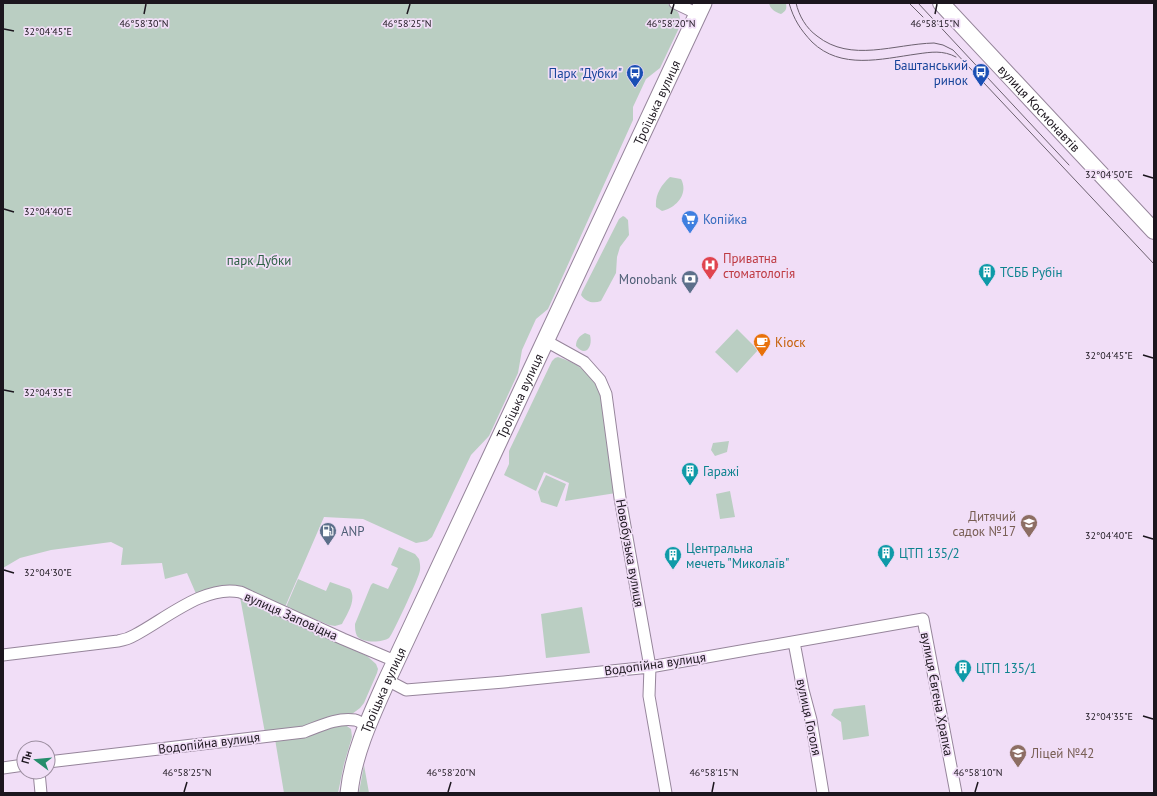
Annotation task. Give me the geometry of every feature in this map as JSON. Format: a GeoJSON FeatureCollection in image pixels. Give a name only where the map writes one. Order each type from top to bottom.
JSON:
{"type":"FeatureCollection","features":[{"type":"Feature","properties":{"kind":"main road","name":"вулиця Космонавтів"},"geometry":{"type":"LineString","coordinates":[[941,3],[1154,231]]}},
{"type":"Feature","properties":{"kind":"main road","name":"Троїцька вулиця"},"geometry":{"type":"LineString","coordinates":[[349,793],[354,766],[367,726],[395,661],[701,8]]}},
{"type":"Feature","properties":{"kind":"street"},"geometry":{"type":"LineString","coordinates":[[675,3],[701,8]]}},
{"type":"Feature","properties":{"kind":"street","name":"Новобузька вулиця"},"geometry":{"type":"LineString","coordinates":[[546,341],[584,362],[600,380],[606,394],[620,498],[650,667],[649,696],[666,793]]}},
{"type":"Feature","properties":{"kind":"street","name":"вулиця Заповідна"},"geometry":{"type":"LineString","coordinates":[[3,654],[118,642],[135,635],[205,596],[217,593],[239,592],[395,661]]}},
{"type":"Feature","properties":{"kind":"street","name":"Водопійна вулиця"},"geometry":{"type":"LineString","coordinates":[[387,680],[406,690],[504,682],[650,667],[923,619]]}},
{"type":"Feature","properties":{"kind":"street","name":"вулиця Євгена Храпка"},"geometry":{"type":"LineString","coordinates":[[923,619],[956,793]]}},
{"type":"Feature","properties":{"kind":"street","name":"вулиця Гоголя"},"geometry":{"type":"LineString","coordinates":[[794,642],[803,690],[811,720],[823,793]]}},
{"type":"Feature","properties":{"kind":"street","name":"Водопійна вулиця"},"geometry":{"type":"LineString","coordinates":[[56,761],[304,732],[325,724],[344,720],[356,720],[367,726]]}},
{"type":"Feature","properties":{"kind":"street"},"geometry":{"type":"LineString","coordinates":[[3,768],[16,766]]}},
{"type":"Feature","properties":{"kind":"street"},"geometry":{"type":"LineString","coordinates":[[40,780],[41,793]]}},
{"type":"Feature","properties":{"kind":"green space","name":"парк Дубки"},"geometry":{"type":"Polygon","coordinates":[[[3,3],[666,3],[678,12],[680,19],[679,28],[660,68],[646,79],[633,107],[633,120],[548,309],[536,319],[522,350],[518,373],[489,436],[471,455],[432,537],[427,541],[416,543],[363,519],[324,517],[285,607],[253,593],[197,596],[187,573],[165,579],[162,563],[121,565],[123,548],[111,542],[51,550],[20,558],[3,568],[3,3]]]}},
{"type":"Feature","properties":{"kind":"green space"},"geometry":{"type":"Polygon","coordinates":[[[769,3],[786,3],[786,10],[781,14],[772,9],[769,3]]]}},
{"type":"Feature","properties":{"kind":"green space"},"geometry":{"type":"Polygon","coordinates":[[[670,177],[681,179],[683,185],[682,195],[676,204],[662,211],[656,207],[656,198],[661,187],[670,177]]]}},
{"type":"Feature","properties":{"kind":"green space"},"geometry":{"type":"Polygon","coordinates":[[[623,216],[628,220],[629,235],[620,247],[617,257],[616,273],[601,301],[587,301],[581,295],[582,292],[619,219],[623,216]]]}},
{"type":"Feature","properties":{"kind":"green space"},"geometry":{"type":"Polygon","coordinates":[[[737,329],[758,350],[737,373],[715,352],[737,329]]]}},
{"type":"Feature","properties":{"kind":"green space"},"geometry":{"type":"Polygon","coordinates":[[[585,333],[590,335],[591,339],[588,349],[583,351],[576,346],[576,344],[578,338],[585,333]]]}},
{"type":"Feature","properties":{"kind":"green space"},"geometry":{"type":"Polygon","coordinates":[[[558,357],[583,369],[600,390],[616,493],[565,501],[569,483],[544,472],[536,491],[504,475],[509,464],[509,451],[552,361],[558,357]]]}},
{"type":"Feature","properties":{"kind":"green space"},"geometry":{"type":"Polygon","coordinates":[[[729,441],[727,452],[715,456],[711,450],[713,443],[729,441]]]}},
{"type":"Feature","properties":{"kind":"green space"},"geometry":{"type":"Polygon","coordinates":[[[546,475],[566,484],[557,507],[541,502],[538,492],[546,475]]]}},
{"type":"Feature","properties":{"kind":"green space"},"geometry":{"type":"Polygon","coordinates":[[[730,491],[735,517],[720,519],[716,494],[730,491]]]}},
{"type":"Feature","properties":{"kind":"green space"},"geometry":{"type":"Polygon","coordinates":[[[399,547],[415,554],[419,559],[420,570],[417,579],[400,618],[389,638],[382,641],[363,640],[357,636],[355,632],[355,624],[371,585],[373,583],[388,589],[398,568],[391,565],[399,547]]]}},
{"type":"Feature","properties":{"kind":"green space"},"geometry":{"type":"Polygon","coordinates":[[[298,579],[326,591],[330,582],[350,589],[352,593],[352,602],[342,624],[335,626],[329,625],[286,607],[298,579]]]}},
{"type":"Feature","properties":{"kind":"green space"},"geometry":{"type":"Polygon","coordinates":[[[240,597],[367,656],[376,664],[378,669],[377,673],[364,703],[360,708],[352,714],[314,725],[265,733],[240,597]]]}},
{"type":"Feature","properties":{"kind":"green space"},"geometry":{"type":"Polygon","coordinates":[[[582,607],[590,653],[546,658],[541,614],[582,607]]]}},
{"type":"Feature","properties":{"kind":"green space"},"geometry":{"type":"Polygon","coordinates":[[[865,705],[869,736],[843,740],[841,722],[831,715],[834,709],[865,705]]]}},
{"type":"Feature","properties":{"kind":"green space"},"geometry":{"type":"Polygon","coordinates":[[[344,724],[351,729],[352,737],[344,764],[338,793],[284,793],[275,739],[344,724]]]}},
{"type":"Feature","properties":{"kind":"green space"},"geometry":{"type":"Polygon","coordinates":[[[364,765],[369,793],[359,793],[359,792],[364,765]]]}},
{"type":"Feature","properties":{"kind":"tram line"},"geometry":{"type":"LineString","coordinates":[[789,3],[795,19],[812,42],[823,51],[836,56],[848,59],[876,60],[937,52],[946,53],[956,57]]}},
{"type":"Feature","properties":{"kind":"tram line"},"geometry":{"type":"LineString","coordinates":[[796,3],[799,13],[813,33],[830,44],[844,49],[873,50],[934,43],[943,45],[953,50],[1154,264]]}},
{"type":"Feature","properties":{"kind":"tram line"},"geometry":{"type":"LineString","coordinates":[[909,3],[923,17]]}},
{"type":"Feature","properties":{"kind":"tram line"},"geometry":{"type":"LineString","coordinates":[[918,3],[1069,165]]}},
{"type":"Feature","properties":{"kind":"place","name":"Баштанський ринок"},"geometry":{"type":"Point","coordinates":[981,87]}},
{"type":"Feature","properties":{"kind":"place","name":"Парк \"Дубки\""},"geometry":{"type":"Point","coordinates":[635,88]}},
{"type":"Feature","properties":{"kind":"place","name":"Копійка"},"geometry":{"type":"Point","coordinates":[690,234]}},
{"type":"Feature","properties":{"kind":"place","name":"Приватна стоматологія"},"geometry":{"type":"Point","coordinates":[710,280]}},
{"type":"Feature","properties":{"kind":"place","name":"ТСББ Рубін"},"geometry":{"type":"Point","coordinates":[987,287]}},
{"type":"Feature","properties":{"kind":"place","name":"Monobank"},"geometry":{"type":"Point","coordinates":[690,294]}},
{"type":"Feature","properties":{"kind":"place","name":"Кіоск"},"geometry":{"type":"Point","coordinates":[762,357]}},
{"type":"Feature","properties":{"kind":"place","name":"Гаражі"},"geometry":{"type":"Point","coordinates":[690,486]}},
{"type":"Feature","properties":{"kind":"place","name":"Дитячий садок №17"},"geometry":{"type":"Point","coordinates":[1029,538]}},
{"type":"Feature","properties":{"kind":"place","name":"ANP"},"geometry":{"type":"Point","coordinates":[328,546]}},
{"type":"Feature","properties":{"kind":"place","name":"ЦТП 135/2"},"geometry":{"type":"Point","coordinates":[886,568]}},
{"type":"Feature","properties":{"kind":"place","name":"Центральна мечеть \"Миколаїв\""},"geometry":{"type":"Point","coordinates":[673,570]}},
{"type":"Feature","properties":{"kind":"place","name":"ЦТП 135/1"},"geometry":{"type":"Point","coordinates":[963,683]}},
{"type":"Feature","properties":{"kind":"place","name":"Ліцей №42"},"geometry":{"type":"Point","coordinates":[1018,768]}}]}
